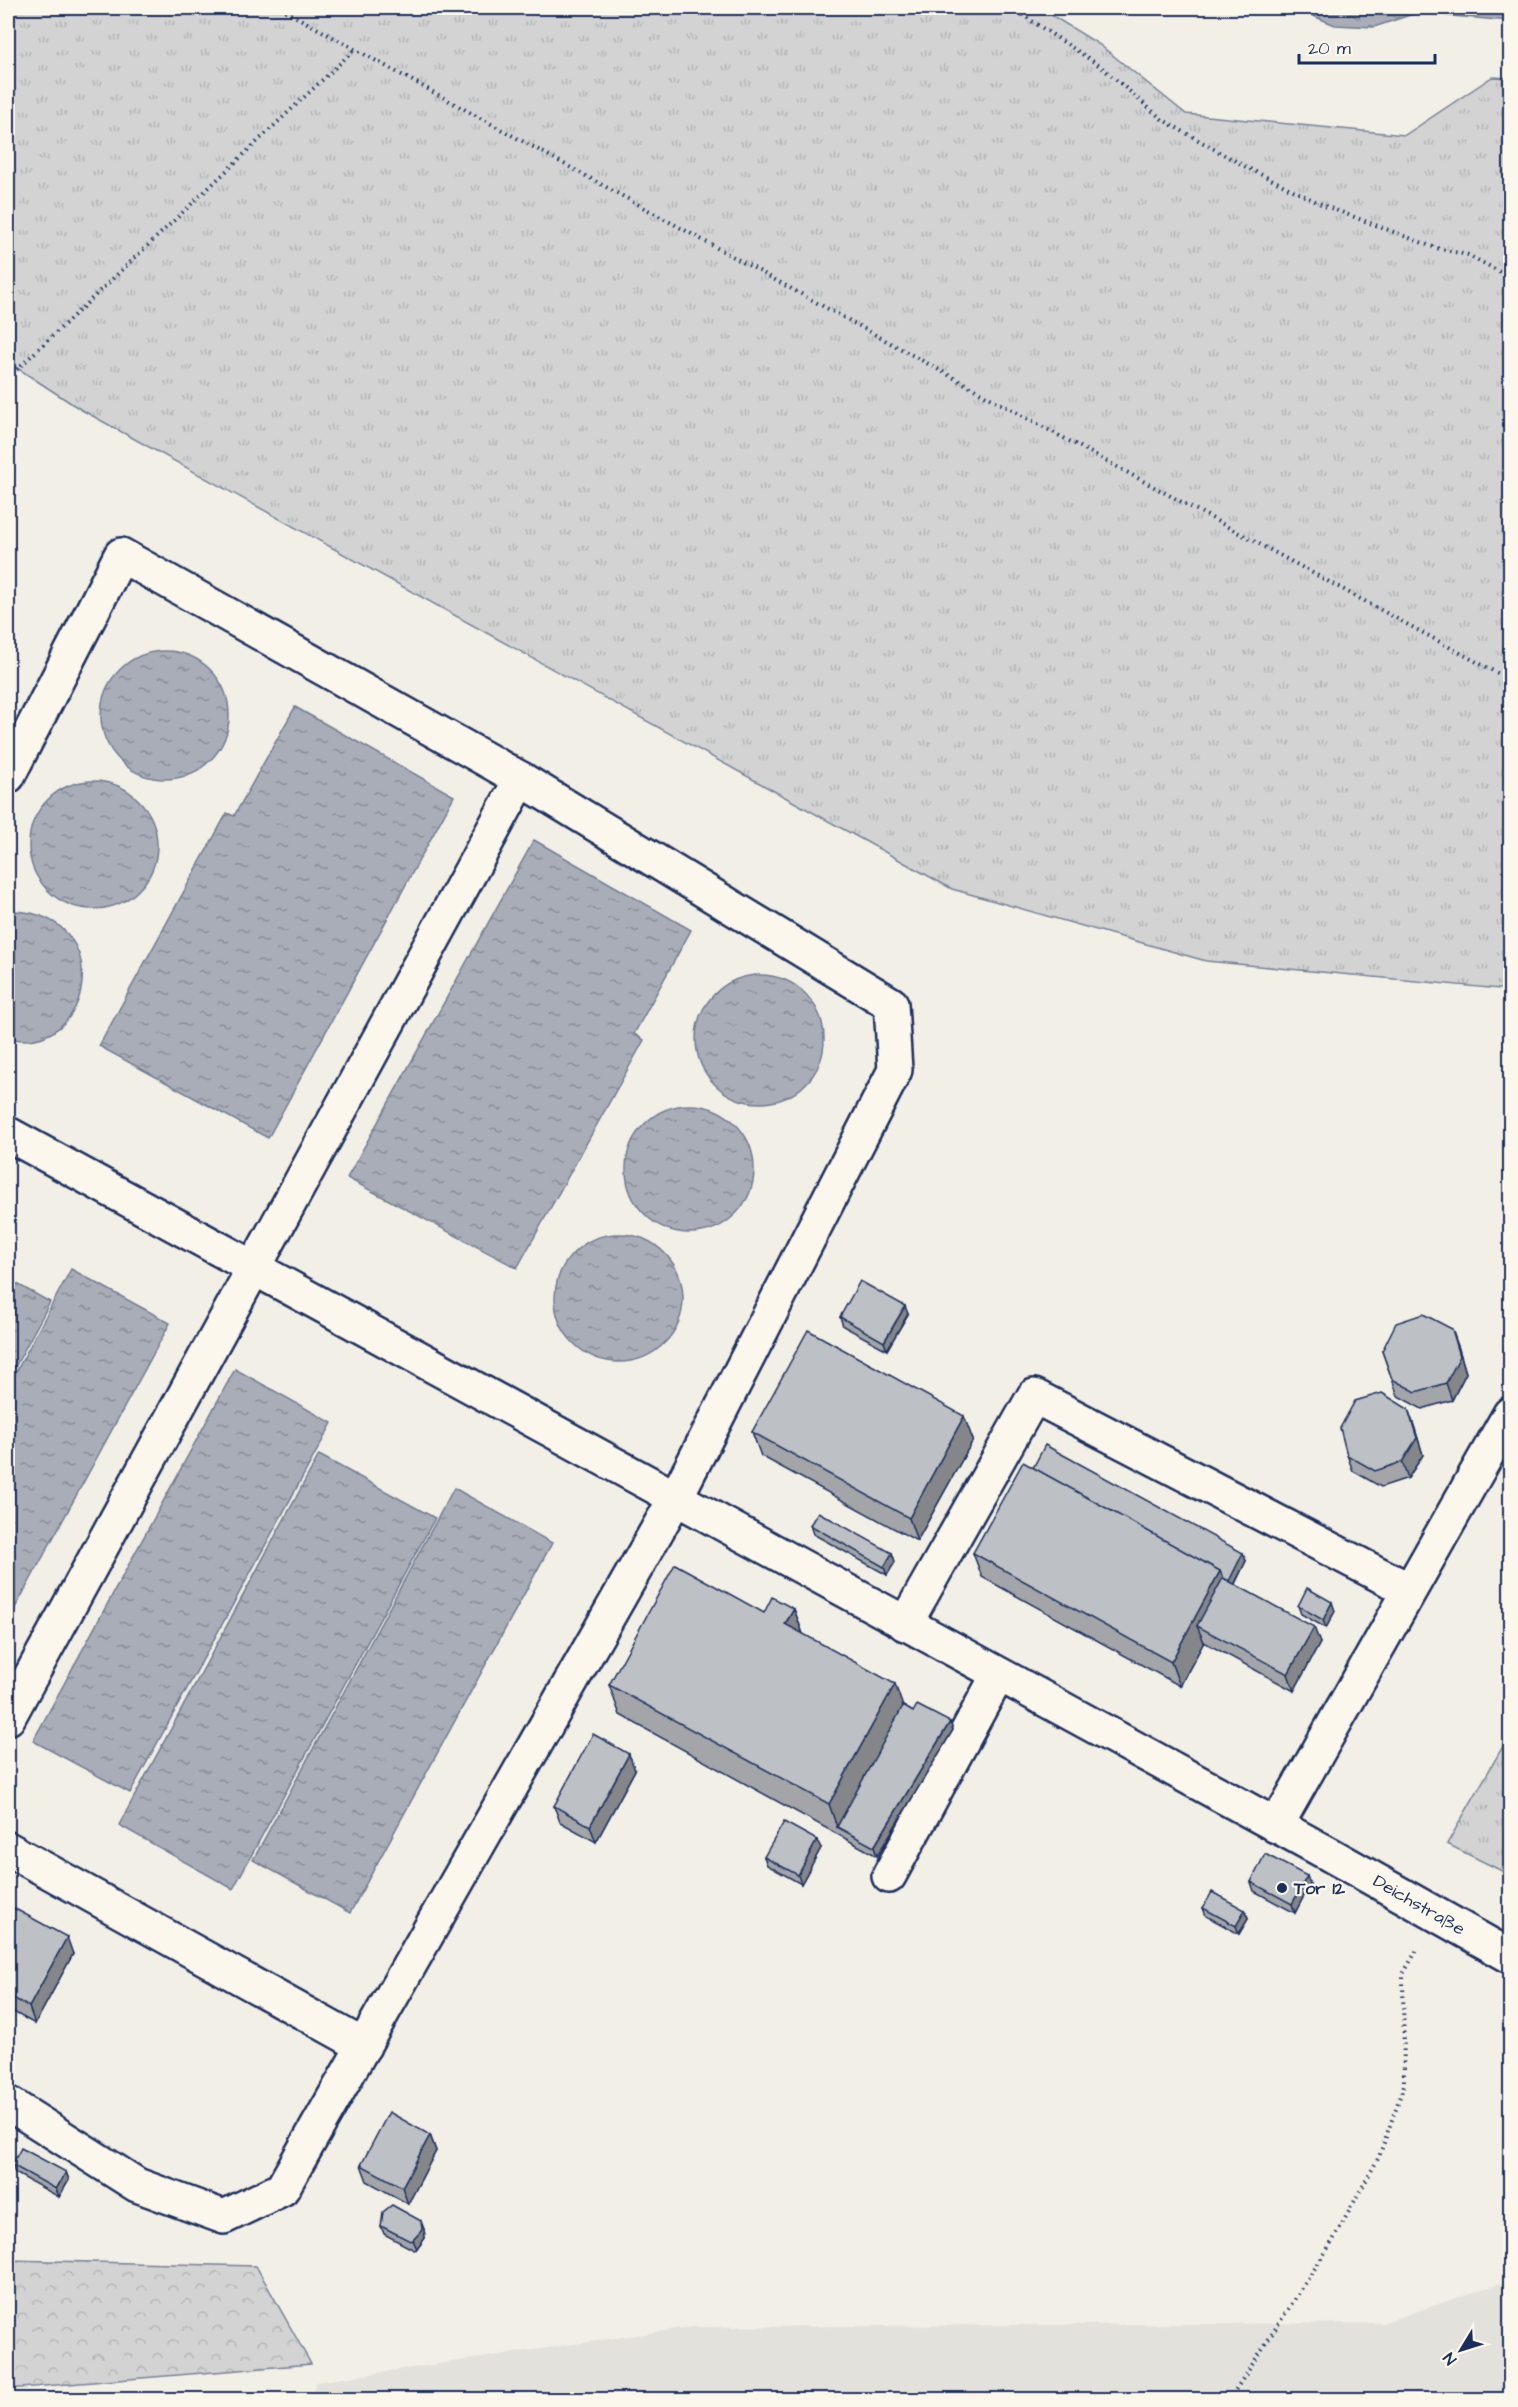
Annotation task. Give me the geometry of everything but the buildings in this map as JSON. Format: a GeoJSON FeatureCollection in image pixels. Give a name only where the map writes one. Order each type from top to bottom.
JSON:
{"type":"FeatureCollection","features":[{"type":"Feature","properties":{"kind":"street"},"geometry":{"type":"LineString","coordinates":[[8,776],[121,555],[522,779],[891,1004],[896,1070],[675,1499],[282,2189],[224,2217],[138,2185],[8,2103]]}},
{"type":"Feature","properties":{"kind":"street"},"geometry":{"type":"LineString","coordinates":[[8,1718],[522,779]]}},
{"type":"Feature","properties":{"kind":"street","name":"Deichstraße"},"geometry":{"type":"LineString","coordinates":[[8,1134],[1329,1854],[1510,1956]]}},
{"type":"Feature","properties":{"kind":"street"},"geometry":{"type":"LineString","coordinates":[[905,1624],[1034,1396],[1409,1590]]}},
{"type":"Feature","properties":{"kind":"street"},"geometry":{"type":"LineString","coordinates":[[1276,1826],[1510,1414]]}},
{"type":"Feature","properties":{"kind":"street"},"geometry":{"type":"LineString","coordinates":[[888,1876],[999,1675]]}},
{"type":"Feature","properties":{"kind":"street"},"geometry":{"type":"LineString","coordinates":[[8,1849],[364,2046]]}},
{"type":"Feature","properties":{"kind":"path"},"geometry":{"type":"LineString","coordinates":[[280,8],[1510,680]]}},
{"type":"Feature","properties":{"kind":"path"},"geometry":{"type":"LineString","coordinates":[[1012,8],[1100,66],[1163,120],[1244,166],[1325,206],[1436,248],[1468,255],[1510,277]]}},
{"type":"Feature","properties":{"kind":"path"},"geometry":{"type":"LineString","coordinates":[[8,378],[355,49]]}},
{"type":"Feature","properties":{"kind":"path"},"geometry":{"type":"LineString","coordinates":[[1229,2400],[1332,2242],[1379,2157],[1404,2085],[1403,1974],[1437,1916]]}},
{"type":"Feature","properties":{"kind":"shaded area"},"geometry":{"type":"Polygon","coordinates":[[[1510,2280],[1510,2399],[311,2399],[316,2382],[691,2327],[1382,2323],[1510,2280]]]}},
{"type":"Feature","properties":{"kind":"green space"},"geometry":{"type":"Polygon","coordinates":[[[8,8],[1040,8],[1100,45],[1186,114],[1405,135],[1492,77],[1510,78],[1510,990],[1206,961],[952,889],[80,409],[8,362],[8,8]]]}},
{"type":"Feature","properties":{"kind":"green space"},"geometry":{"type":"Polygon","coordinates":[[[1510,1734],[1510,1875],[1447,1844],[1510,1734]]]}},
{"type":"Feature","properties":{"kind":"green space"},"geometry":{"type":"Polygon","coordinates":[[[8,2260],[256,2266],[311,2364],[8,2389],[8,2260]]]}},
{"type":"Feature","properties":{"kind":"water"},"geometry":{"type":"Polygon","coordinates":[[[1294,8],[1510,8],[1510,21],[1416,13],[1374,27],[1335,25],[1294,8]]]}},
{"type":"Feature","properties":{"kind":"water"},"geometry":{"type":"Polygon","coordinates":[[[165,651],[189,656],[210,670],[224,691],[229,715],[224,739],[210,760],[189,774],[165,779],[141,774],[120,760],[106,739],[101,715],[106,691],[120,670],[141,656],[165,651]]]}},
{"type":"Feature","properties":{"kind":"water"},"geometry":{"type":"Polygon","coordinates":[[[295,707],[454,796],[268,1138],[99,1046],[227,813],[234,816],[295,707]]]}},
{"type":"Feature","properties":{"kind":"water"},"geometry":{"type":"Polygon","coordinates":[[[93,781],[117,786],[138,800],[152,821],[157,845],[152,869],[138,890],[117,904],[93,909],[69,904],[48,890],[34,869],[29,845],[34,821],[48,800],[69,786],[93,781]]]}},
{"type":"Feature","properties":{"kind":"water"},"geometry":{"type":"Polygon","coordinates":[[[534,840],[691,930],[634,1034],[644,1040],[517,1268],[347,1178],[534,840]]]}},
{"type":"Feature","properties":{"kind":"water"},"geometry":{"type":"Polygon","coordinates":[[[16,911],[48,919],[70,937],[80,960],[82,985],[74,1008],[59,1028],[37,1039],[8,1038],[8,913],[16,911]]]}},
{"type":"Feature","properties":{"kind":"water"},"geometry":{"type":"Polygon","coordinates":[[[760,975],[784,980],[805,994],[819,1015],[824,1039],[819,1063],[805,1084],[784,1098],[760,1103],[736,1098],[715,1084],[701,1063],[696,1039],[701,1015],[715,994],[736,980],[760,975]]]}},
{"type":"Feature","properties":{"kind":"water"},"geometry":{"type":"Polygon","coordinates":[[[690,1105],[714,1110],[735,1124],[749,1145],[754,1169],[749,1193],[735,1214],[714,1228],[690,1233],[666,1228],[645,1214],[631,1193],[626,1169],[631,1145],[645,1124],[666,1110],[690,1105]]]}},
{"type":"Feature","properties":{"kind":"water"},"geometry":{"type":"Polygon","coordinates":[[[619,1234],[643,1239],[664,1253],[678,1274],[683,1298],[678,1322],[664,1343],[643,1357],[619,1362],[595,1357],[574,1343],[560,1322],[555,1298],[560,1274],[574,1253],[595,1239],[619,1234]]]}},
{"type":"Feature","properties":{"kind":"water"},"geometry":{"type":"Polygon","coordinates":[[[71,1269],[170,1323],[8,1621],[8,1387],[71,1269]]]}},
{"type":"Feature","properties":{"kind":"water"},"geometry":{"type":"Polygon","coordinates":[[[8,1279],[50,1302],[8,1380],[8,1279]]]}},
{"type":"Feature","properties":{"kind":"water"},"geometry":{"type":"Polygon","coordinates":[[[235,1369],[332,1423],[130,1793],[33,1741],[235,1369]]]}},
{"type":"Feature","properties":{"kind":"water"},"geometry":{"type":"Polygon","coordinates":[[[319,1455],[435,1518],[233,1889],[119,1825],[319,1455]]]}},
{"type":"Feature","properties":{"kind":"water"},"geometry":{"type":"Polygon","coordinates":[[[454,1488],[552,1543],[350,1913],[253,1860],[454,1488]]]}},
{"type":"Feature","properties":{"kind":"place","name":"Tor 12"},"geometry":{"type":"Point","coordinates":[1282,1888]}}]}
